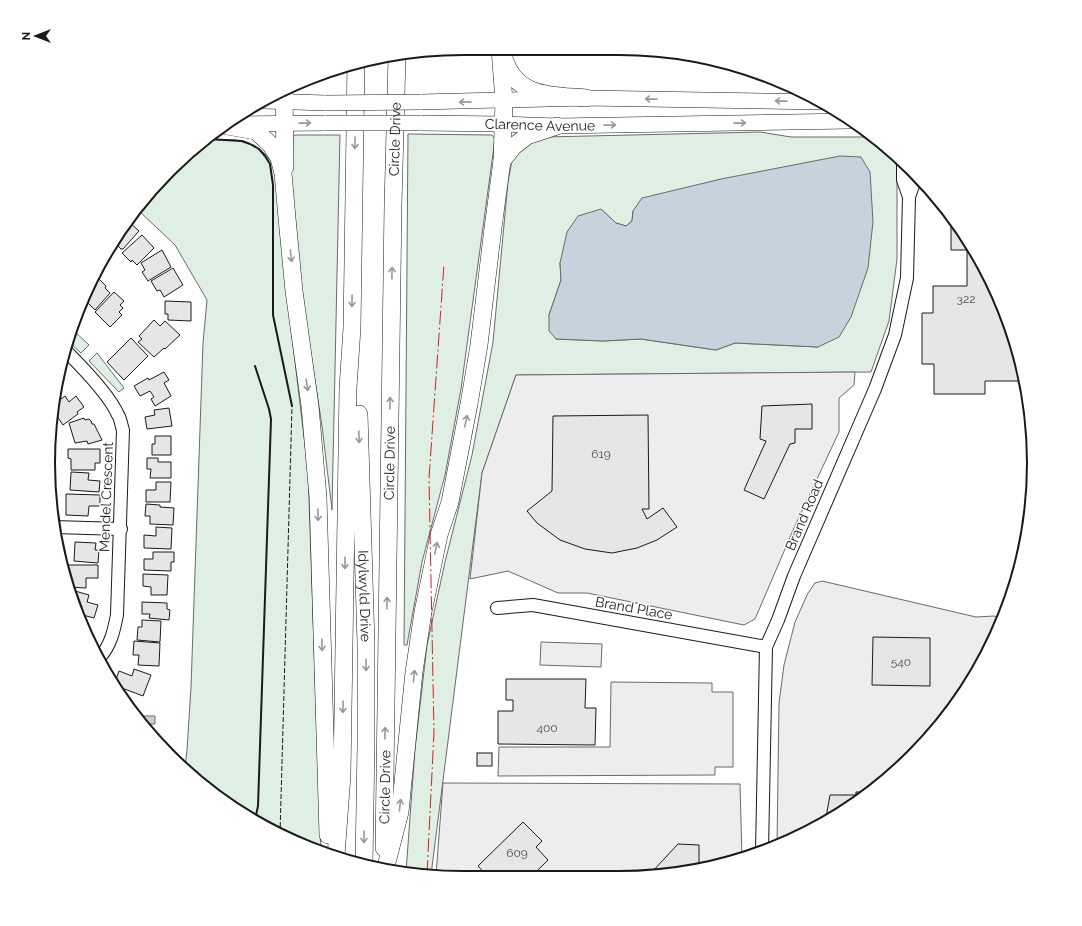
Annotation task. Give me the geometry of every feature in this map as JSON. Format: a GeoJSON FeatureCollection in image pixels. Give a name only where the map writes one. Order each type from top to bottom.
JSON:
{"type":"FeatureCollection","features":[{"type":"Feature","properties":{"kind":"highway"},"geometry":{"type":"LineString","coordinates":[[386,864],[400,812],[414,672],[423,612],[439,535],[450,502],[477,360],[502,162],[504,101],[500,55]]}},
{"type":"Feature","properties":{"kind":"highway"},"geometry":{"type":"LineString","coordinates":[[502,55],[507,70],[517,82],[527,89],[546,94],[586,98]]}},
{"type":"Feature","properties":{"kind":"highway","name":"Circle Drive"},"geometry":{"type":"LineString","coordinates":[[384,863],[393,221],[397,60]]}},
{"type":"Feature","properties":{"kind":"highway"},"geometry":{"type":"LineString","coordinates":[[336,850],[342,775],[348,388],[352,328],[356,69]]}},
{"type":"Feature","properties":{"kind":"highway"},"geometry":{"type":"LineString","coordinates":[[284,97],[283,123],[286,218]]}},
{"type":"Feature","properties":{"kind":"highway"},"geometry":{"type":"LineString","coordinates":[[502,162],[514,146],[527,136],[557,126]]}},
{"type":"Feature","properties":{"kind":"highway"},"geometry":{"type":"LineString","coordinates":[[232,127],[256,131],[270,144],[279,158],[283,173],[286,218],[294,291],[310,406],[318,497],[328,847]]}},
{"type":"Feature","properties":{"kind":"highway","name":"Idylwyld Drive"},"geometry":{"type":"LineString","coordinates":[[352,328],[358,387],[366,644],[364,859]]}},
{"type":"Feature","properties":{"kind":"main road","name":"Clarence Avenue"},"geometry":{"type":"LineString","coordinates":[[286,95],[326,103],[504,101],[586,98],[808,102]]}},
{"type":"Feature","properties":{"kind":"main road","name":"Clarence Avenue"},"geometry":{"type":"LineString","coordinates":[[236,124],[420,123],[557,126],[840,120]]}},
{"type":"Feature","properties":{"kind":"street","name":"Brand Road"},"geometry":{"type":"LineString","coordinates":[[903,171],[903,180],[909,197]]}},
{"type":"Feature","properties":{"kind":"street","name":"Brand Road"},"geometry":{"type":"LineString","coordinates":[[762,845],[766,647],[778,620],[794,576],[875,389],[895,334],[907,278],[909,197],[914,182]]}},
{"type":"Feature","properties":{"kind":"street","name":"Mendel Crescent"},"geometry":{"type":"LineString","coordinates":[[70,355],[106,396],[119,416],[123,430],[117,615],[113,634],[103,654]]}},
{"type":"Feature","properties":{"kind":"street"},"geometry":{"type":"LineString","coordinates":[[60,527],[120,530]]}},
{"type":"Feature","properties":{"kind":"street","name":"Brand Place"},"geometry":{"type":"LineString","coordinates":[[497,608],[533,605],[766,647]]}},
{"type":"Feature","properties":{"kind":"green space"},"geometry":{"type":"Polygon","coordinates":[[[760,132],[791,137],[864,137],[888,156],[896,164],[897,168],[897,259],[889,321],[871,372],[516,375],[482,473],[432,870],[410,868],[406,867],[415,749],[427,645],[445,562],[472,455],[493,342],[508,182],[512,160],[524,145],[545,137],[760,132]],[[601,209],[560,263],[561,280],[549,315],[556,339],[603,341],[641,339],[716,350],[735,343],[818,347],[633,211],[632,221],[626,226],[616,223],[601,209]]]}},
{"type":"Feature","properties":{"kind":"green space"},"geometry":{"type":"Polygon","coordinates":[[[408,134],[492,135],[495,139],[461,389],[445,475],[422,562],[407,645],[404,645],[408,134]]]}},
{"type":"Feature","properties":{"kind":"green space"},"geometry":{"type":"Polygon","coordinates":[[[296,135],[340,135],[332,510],[322,426],[300,283],[287,145],[291,137],[296,135]]]}},
{"type":"Feature","properties":{"kind":"green space"},"geometry":{"type":"Polygon","coordinates":[[[215,139],[236,140],[254,145],[265,154],[273,164],[278,191],[292,337],[308,470],[321,845],[283,829],[236,802],[215,787],[186,762],[191,687],[203,343],[207,300],[175,245],[141,213],[156,194],[194,156],[215,139]]]}},
{"type":"Feature","properties":{"kind":"green space"},"geometry":{"type":"Polygon","coordinates":[[[77,333],[89,345],[81,353],[73,345],[77,333]]]}},
{"type":"Feature","properties":{"kind":"green space"},"geometry":{"type":"Polygon","coordinates":[[[97,353],[124,388],[119,392],[89,361],[97,353]]]}},
{"type":"Feature","properties":{"kind":"shaded area"},"geometry":{"type":"Polygon","coordinates":[[[840,156],[861,157],[870,172],[873,222],[868,268],[851,317],[839,337],[818,347],[735,343],[716,350],[641,339],[603,341],[556,339],[549,331],[549,315],[561,280],[560,263],[567,232],[578,216],[601,209],[616,223],[626,226],[632,221],[633,211],[642,198],[721,179],[840,156]]]}},
{"type":"Feature","properties":{"kind":"shaded area"},"geometry":{"type":"Polygon","coordinates":[[[855,372],[854,385],[839,398],[839,432],[794,528],[755,619],[744,625],[587,593],[558,593],[508,571],[470,579],[482,473],[516,375],[855,372]]]}},
{"type":"Feature","properties":{"kind":"shaded area"},"geometry":{"type":"Polygon","coordinates":[[[822,581],[976,617],[997,617],[985,643],[958,690],[926,732],[888,770],[867,787],[823,816],[777,839],[779,703],[784,665],[795,622],[808,593],[815,583],[822,581]]]}},
{"type":"Feature","properties":{"kind":"shaded area"},"geometry":{"type":"Polygon","coordinates":[[[541,642],[602,644],[601,667],[540,665],[541,642]]]}},
{"type":"Feature","properties":{"kind":"shaded area"},"geometry":{"type":"Polygon","coordinates":[[[611,682],[712,683],[712,692],[733,692],[733,767],[715,767],[715,775],[498,776],[499,747],[610,747],[611,682]]]}},
{"type":"Feature","properties":{"kind":"shaded area"},"geometry":{"type":"Polygon","coordinates":[[[143,716],[155,716],[155,724],[150,724],[143,716]]]}},
{"type":"Feature","properties":{"kind":"shaded area"},"geometry":{"type":"Polygon","coordinates":[[[443,783],[740,784],[742,852],[725,857],[672,868],[646,870],[436,870],[443,783]]]}},
{"type":"Feature","properties":{"kind":"building"},"geometry":{"type":"Polygon","coordinates":[[[132,225],[139,231],[123,249],[118,246],[132,225]]]}},
{"type":"Feature","properties":{"kind":"building"},"geometry":{"type":"Polygon","coordinates":[[[951,226],[967,250],[951,250],[951,226]]]}},
{"type":"Feature","properties":{"kind":"building"},"geometry":{"type":"Polygon","coordinates":[[[142,235],[154,248],[137,265],[132,260],[131,262],[122,253],[142,235]]]}},
{"type":"Feature","properties":{"kind":"building"},"geometry":{"type":"Polygon","coordinates":[[[162,250],[171,267],[148,281],[142,272],[145,270],[141,263],[162,250]]]}},
{"type":"Feature","properties":{"kind":"building"},"geometry":{"type":"Polygon","coordinates":[[[967,251],[985,283],[996,307],[1013,357],[1019,381],[985,381],[985,394],[934,394],[934,364],[922,364],[922,313],[933,313],[933,286],[967,286],[967,251]]]}},
{"type":"Feature","properties":{"kind":"building"},"geometry":{"type":"Polygon","coordinates":[[[173,268],[183,285],[164,297],[160,290],[157,291],[151,281],[173,268]]]}},
{"type":"Feature","properties":{"kind":"building"},"geometry":{"type":"Polygon","coordinates":[[[99,279],[110,293],[95,310],[88,303],[99,279]]]}},
{"type":"Feature","properties":{"kind":"building"},"geometry":{"type":"Polygon","coordinates":[[[114,292],[124,301],[120,305],[123,308],[119,312],[122,315],[110,327],[95,312],[114,292]]]}},
{"type":"Feature","properties":{"kind":"building"},"geometry":{"type":"Polygon","coordinates":[[[165,301],[191,302],[191,321],[168,320],[168,314],[165,314],[165,301]]]}},
{"type":"Feature","properties":{"kind":"building"},"geometry":{"type":"Polygon","coordinates":[[[154,320],[160,326],[165,321],[180,335],[154,357],[138,342],[142,339],[139,336],[154,320]]]}},
{"type":"Feature","properties":{"kind":"building"},"geometry":{"type":"Polygon","coordinates":[[[131,338],[148,356],[124,380],[107,362],[131,338]]]}},
{"type":"Feature","properties":{"kind":"building"},"geometry":{"type":"Polygon","coordinates":[[[164,372],[169,380],[164,383],[171,396],[155,406],[151,399],[154,397],[150,391],[140,396],[134,386],[148,378],[149,380],[164,372]]]}},
{"type":"Feature","properties":{"kind":"building"},"geometry":{"type":"Polygon","coordinates":[[[65,396],[69,402],[76,396],[84,407],[77,412],[78,414],[63,425],[57,417],[60,400],[65,396]]]}},
{"type":"Feature","properties":{"kind":"building"},"geometry":{"type":"Polygon","coordinates":[[[812,404],[812,429],[795,429],[795,443],[790,444],[764,499],[744,490],[766,441],[760,439],[762,406],[812,404]]]}},
{"type":"Feature","properties":{"kind":"building"},"geometry":{"type":"Polygon","coordinates":[[[169,408],[172,426],[147,429],[145,417],[155,415],[154,410],[169,408]]]}},
{"type":"Feature","properties":{"kind":"building"},"geometry":{"type":"Polygon","coordinates":[[[648,415],[649,509],[642,509],[647,519],[663,508],[677,527],[657,540],[637,548],[612,553],[585,549],[560,540],[537,523],[527,511],[552,491],[553,416],[648,415]]]}},
{"type":"Feature","properties":{"kind":"building"},"geometry":{"type":"Polygon","coordinates":[[[84,418],[85,420],[89,419],[92,424],[94,424],[102,440],[88,444],[87,441],[75,443],[69,423],[84,418]]]}},
{"type":"Feature","properties":{"kind":"building"},"geometry":{"type":"Polygon","coordinates":[[[155,436],[171,436],[171,455],[152,455],[152,444],[155,444],[155,436]]]}},
{"type":"Feature","properties":{"kind":"building"},"geometry":{"type":"Polygon","coordinates":[[[68,449],[100,449],[100,463],[95,463],[95,470],[71,470],[71,459],[68,458],[68,449]]]}},
{"type":"Feature","properties":{"kind":"building"},"geometry":{"type":"Polygon","coordinates":[[[147,458],[158,458],[158,462],[171,462],[171,478],[150,478],[151,469],[147,469],[147,458]]]}},
{"type":"Feature","properties":{"kind":"building"},"geometry":{"type":"Polygon","coordinates":[[[71,472],[89,473],[88,480],[100,481],[99,492],[70,490],[71,472]]]}},
{"type":"Feature","properties":{"kind":"building"},"geometry":{"type":"Polygon","coordinates":[[[156,482],[171,482],[170,502],[146,502],[146,490],[156,490],[156,482]]]}},
{"type":"Feature","properties":{"kind":"building"},"geometry":{"type":"Polygon","coordinates":[[[66,494],[100,495],[100,506],[89,506],[88,516],[66,515],[66,494]]]}},
{"type":"Feature","properties":{"kind":"building"},"geometry":{"type":"Polygon","coordinates":[[[146,504],[174,508],[173,525],[150,524],[150,516],[145,516],[146,504]]]}},
{"type":"Feature","properties":{"kind":"building"},"geometry":{"type":"Polygon","coordinates":[[[156,527],[172,528],[171,549],[144,548],[144,535],[156,536],[156,527]]]}},
{"type":"Feature","properties":{"kind":"building"},"geometry":{"type":"Polygon","coordinates":[[[75,542],[96,543],[95,550],[99,550],[98,563],[74,561],[75,542]]]}},
{"type":"Feature","properties":{"kind":"building"},"geometry":{"type":"Polygon","coordinates":[[[153,552],[174,552],[174,562],[171,562],[171,571],[144,570],[144,559],[153,559],[153,552]]]}},
{"type":"Feature","properties":{"kind":"building"},"geometry":{"type":"Polygon","coordinates":[[[68,565],[98,565],[98,578],[86,578],[86,588],[75,587],[68,565]]]}},
{"type":"Feature","properties":{"kind":"building"},"geometry":{"type":"Polygon","coordinates":[[[143,574],[168,575],[167,595],[151,595],[151,587],[143,586],[143,574]]]}},
{"type":"Feature","properties":{"kind":"building"},"geometry":{"type":"Polygon","coordinates":[[[76,591],[89,595],[87,602],[98,605],[94,618],[85,616],[76,591]]]}},
{"type":"Feature","properties":{"kind":"building"},"geometry":{"type":"Polygon","coordinates":[[[142,602],[167,603],[167,609],[170,610],[169,620],[149,618],[150,614],[142,614],[142,602]]]}},
{"type":"Feature","properties":{"kind":"building"},"geometry":{"type":"Polygon","coordinates":[[[142,620],[161,621],[160,642],[137,640],[138,627],[142,627],[142,620]]]}},
{"type":"Feature","properties":{"kind":"building"},"geometry":{"type":"Polygon","coordinates":[[[873,637],[930,638],[930,686],[872,685],[873,637]]]}},
{"type":"Feature","properties":{"kind":"building"},"geometry":{"type":"Polygon","coordinates":[[[134,641],[160,643],[159,666],[138,665],[139,655],[133,655],[134,641]]]}},
{"type":"Feature","properties":{"kind":"building"},"geometry":{"type":"Polygon","coordinates":[[[134,669],[151,675],[143,696],[123,688],[117,678],[119,671],[132,676],[134,669]]]}},
{"type":"Feature","properties":{"kind":"building"},"geometry":{"type":"Polygon","coordinates":[[[506,679],[586,679],[585,708],[596,708],[595,745],[498,744],[498,711],[513,711],[513,700],[506,700],[506,679]]]}},
{"type":"Feature","properties":{"kind":"building"},"geometry":{"type":"Polygon","coordinates":[[[477,753],[492,753],[492,766],[477,766],[477,753]]]}},
{"type":"Feature","properties":{"kind":"building"},"geometry":{"type":"Polygon","coordinates":[[[830,795],[856,795],[827,814],[830,795]]]}},
{"type":"Feature","properties":{"kind":"building"},"geometry":{"type":"Polygon","coordinates":[[[523,822],[542,841],[536,847],[548,860],[537,871],[483,871],[478,866],[523,822]]]}},
{"type":"Feature","properties":{"kind":"building"},"geometry":{"type":"Polygon","coordinates":[[[678,844],[699,845],[699,863],[654,869],[678,844]]]}},
{"type":"Feature","properties":{"kind":"fence"},"geometry":{"type":"LineString","coordinates":[[280,827],[292,406]]}},
{"type":"Feature","properties":{"kind":"wall"},"geometry":{"type":"LineString","coordinates":[[214,139],[242,141],[250,144],[259,149],[270,164],[273,185],[273,315],[292,406]]}},
{"type":"Feature","properties":{"kind":"wall"},"geometry":{"type":"LineString","coordinates":[[255,366],[271,419],[258,806],[256,814]]}},
{"type":"Feature","properties":{"kind":"power"},"geometry":{"type":"LineString","coordinates":[[427,869],[434,732],[429,478],[444,264]]}}]}
